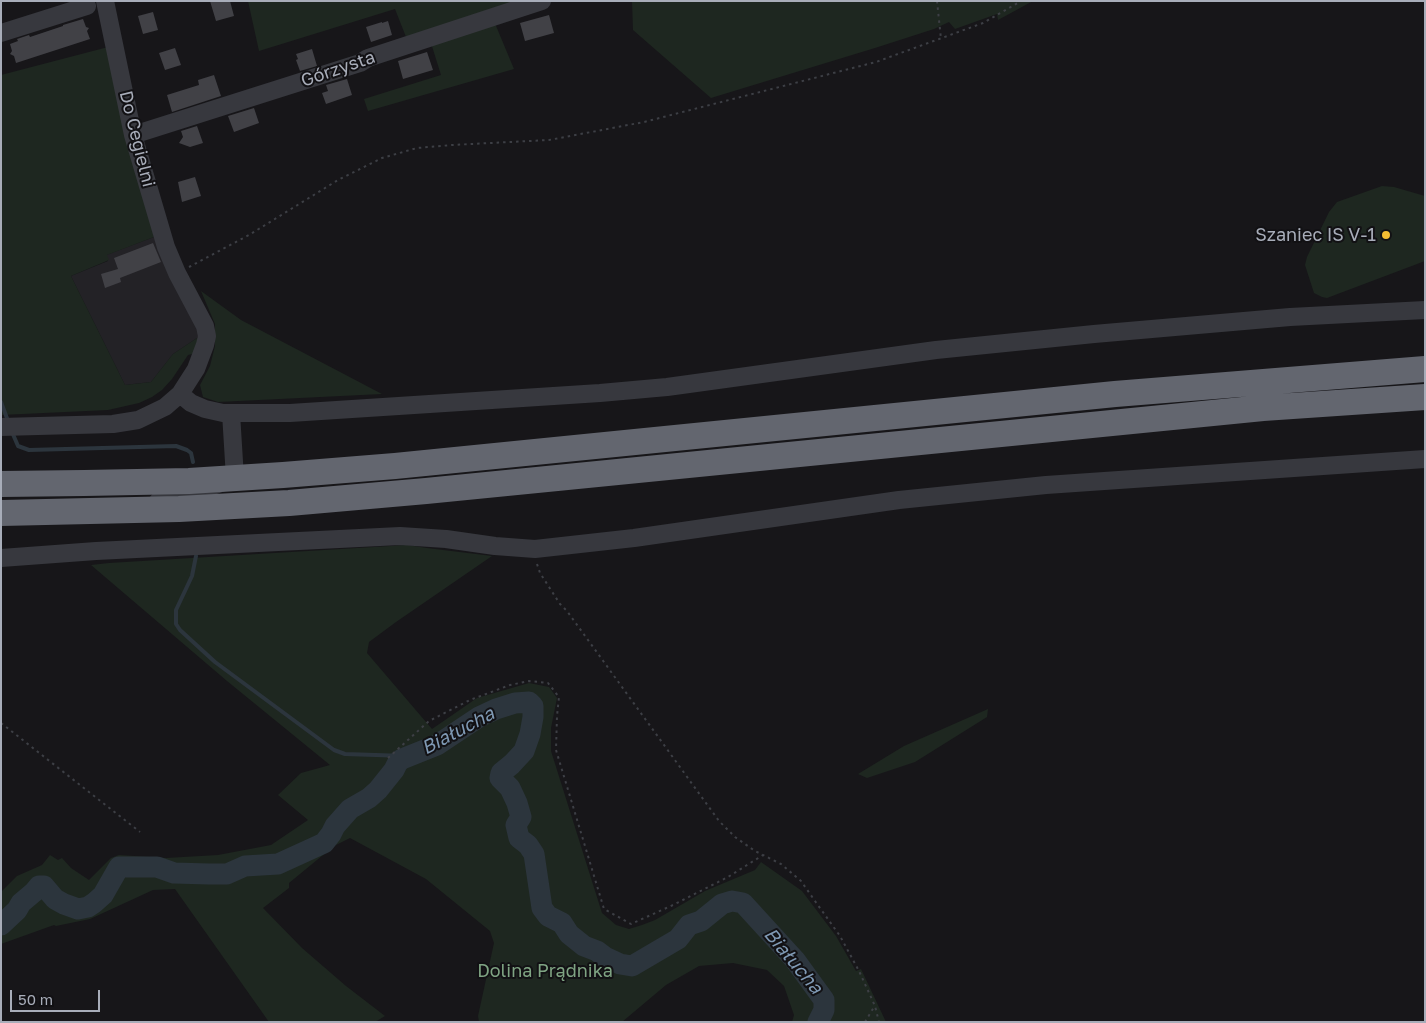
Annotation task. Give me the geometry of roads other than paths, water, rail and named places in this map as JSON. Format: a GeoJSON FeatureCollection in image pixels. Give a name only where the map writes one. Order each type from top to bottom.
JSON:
{"type":"FeatureCollection","features":[{"type":"Feature","properties":{"kind":"highway"},"geometry":{"type":"LineString","coordinates":[[1,484],[235,478],[395,466],[1115,394],[1425,369]]}},
{"type":"Feature","properties":{"kind":"highway"},"geometry":{"type":"LineString","coordinates":[[1,513],[120,511],[259,504],[426,491],[1263,408],[1425,397]]}},
{"type":"Feature","properties":{"kind":"street","name":"Do Cegielni"},"geometry":{"type":"LineString","coordinates":[[1,428],[113,424],[138,420],[165,407],[180,394],[196,369],[205,345],[207,336],[205,326],[177,273],[166,247],[133,135],[105,1]]}},
{"type":"Feature","properties":{"kind":"street","name":"Górzysta"},"geometry":{"type":"LineString","coordinates":[[133,135],[360,63],[368,58],[542,1]]}},
{"type":"Feature","properties":{"kind":"street"},"geometry":{"type":"LineString","coordinates":[[1,33],[87,6]]}},
{"type":"Feature","properties":{"kind":"street"},"geometry":{"type":"LineString","coordinates":[[180,394],[191,403],[205,410],[222,413],[290,413],[600,393],[667,387],[936,350],[1094,334],[1290,317],[1425,310]]}},
{"type":"Feature","properties":{"kind":"street"},"geometry":{"type":"LineString","coordinates":[[120,511],[190,494],[235,478],[232,413]]}},
{"type":"Feature","properties":{"kind":"street"},"geometry":{"type":"LineString","coordinates":[[1,558],[96,551],[400,536],[446,539],[495,546],[535,548],[634,538],[899,500],[1010,488],[1425,459]]}},
{"type":"Feature","properties":{"kind":"street"},"geometry":{"type":"LineString","coordinates":[[120,482],[259,504]]}},
{"type":"Feature","properties":{"kind":"waterway"},"geometry":{"type":"LineString","coordinates":[[1,402],[8,421]]}},
{"type":"Feature","properties":{"kind":"waterway"},"geometry":{"type":"LineString","coordinates":[[12,432],[18,446],[29,450],[176,446],[191,453],[193,462]]}},
{"type":"Feature","properties":{"kind":"waterway"},"geometry":{"type":"LineString","coordinates":[[196,556],[192,576],[176,610],[176,624],[180,630],[215,662],[334,750],[345,754],[406,756]]}},
{"type":"Feature","properties":{"kind":"waterway","name":"Białucha"},"geometry":{"type":"LineString","coordinates":[[1,925],[39,886],[44,886],[55,899],[64,904],[78,909],[88,907],[103,895],[119,867],[157,867],[174,873],[227,874],[245,866],[278,864],[324,843],[335,826],[350,809],[369,798],[378,790],[402,759],[437,745],[479,717],[496,709],[515,703],[529,702],[533,706],[533,717],[524,751],[501,773],[500,778],[510,788],[517,803],[521,817],[516,825],[519,838],[528,845],[534,854],[542,908],[548,916],[562,923],[569,934],[584,946],[620,964],[632,966],[678,939],[689,925],[701,921],[722,904],[732,901],[743,903],[795,960],[824,1000],[824,1010],[818,1022]]}},
{"type":"Feature","properties":{"kind":"place","name":"Szaniec IS V-1"},"geometry":{"type":"Point","coordinates":[1386,235]}},
{"type":"Feature","properties":{"kind":"park label","name":"Dolina Prądnika"},"geometry":{"type":"Point","coordinates":[545,971]}}]}
